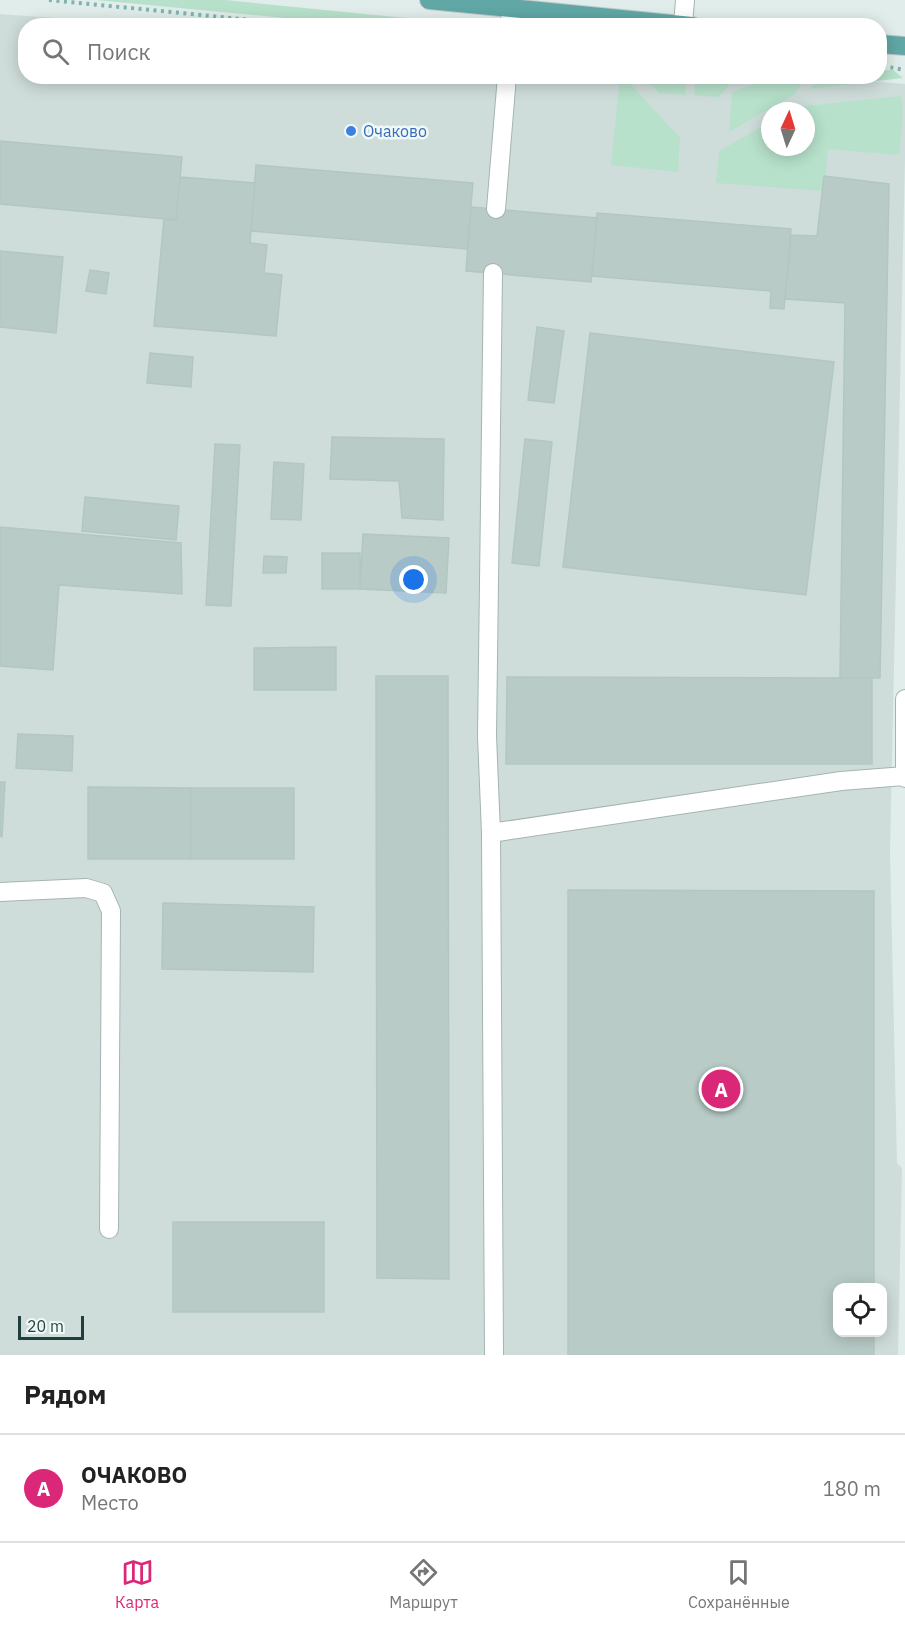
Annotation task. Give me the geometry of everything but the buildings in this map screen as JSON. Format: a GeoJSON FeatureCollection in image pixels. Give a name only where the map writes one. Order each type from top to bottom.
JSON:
{"type":"FeatureCollection","features":[{"type":"Feature","properties":{"kind":"main road"},"geometry":{"type":"LineString","coordinates":[[429,0],[511,17],[532,18]]}},
{"type":"Feature","properties":{"kind":"main road"},"geometry":{"type":"LineString","coordinates":[[887,45],[905,46]]}},
{"type":"Feature","properties":{"kind":"street"},"geometry":{"type":"LineString","coordinates":[[684,18],[685,0]]}},
{"type":"Feature","properties":{"kind":"street"},"geometry":{"type":"LineString","coordinates":[[496,209],[506,84]]}},
{"type":"Feature","properties":{"kind":"street"},"geometry":{"type":"LineString","coordinates":[[492,273],[488,736],[491,833],[494,1355]]}},
{"type":"Feature","properties":{"kind":"street"},"geometry":{"type":"LineString","coordinates":[[491,833],[841,781],[905,777],[905,699]]}},
{"type":"Feature","properties":{"kind":"street"},"geometry":{"type":"LineString","coordinates":[[0,892],[86,888],[103,893],[111,911],[109,1229]]}},
{"type":"Feature","properties":{"kind":"path"},"geometry":{"type":"LineString","coordinates":[[49,0],[232,18]]}},
{"type":"Feature","properties":{"kind":"path"},"geometry":{"type":"LineString","coordinates":[[887,67],[905,70]]}},
{"type":"Feature","properties":{"kind":"shaded area"},"geometry":{"type":"Polygon","coordinates":[[[0,14],[55,18],[18,18],[18,84],[905,84],[890,852],[897,1163],[902,1168],[898,1355],[0,1355],[0,14]]]}},
{"type":"Feature","properties":{"kind":"green space"},"geometry":{"type":"Polygon","coordinates":[[[96,0],[225,0],[406,18],[286,18],[96,0]]]}},
{"type":"Feature","properties":{"kind":"green space"},"geometry":{"type":"Polygon","coordinates":[[[887,70],[893,70],[903,78],[887,80],[887,70]]]}},
{"type":"Feature","properties":{"kind":"green space"},"geometry":{"type":"Polygon","coordinates":[[[619,84],[630,84],[680,138],[678,172],[611,165],[619,84]]]}},
{"type":"Feature","properties":{"kind":"green space"},"geometry":{"type":"Polygon","coordinates":[[[650,84],[686,84],[685,95],[659,93],[650,84]]]}},
{"type":"Feature","properties":{"kind":"green space"},"geometry":{"type":"Polygon","coordinates":[[[695,84],[729,84],[719,97],[694,95],[695,84]]]}},
{"type":"Feature","properties":{"kind":"green space"},"geometry":{"type":"Polygon","coordinates":[[[756,84],[801,84],[795,94],[781,102],[761,102],[761,114],[729,132],[732,92],[756,84]]]}},
{"type":"Feature","properties":{"kind":"green space"},"geometry":{"type":"Polygon","coordinates":[[[813,84],[852,84],[810,89],[813,84]]]}},
{"type":"Feature","properties":{"kind":"green space"},"geometry":{"type":"Polygon","coordinates":[[[901,96],[903,116],[899,155],[828,149],[824,191],[716,183],[719,151],[761,127],[761,156],[815,156],[815,105],[901,96]]]}},
{"type":"Feature","properties":{"kind":"tunnel"},"geometry":{"type":"LineString","coordinates":[[493,273],[496,209]]}},
{"type":"Feature","properties":{"kind":"place","name":"Очаково"},"geometry":{"type":"Point","coordinates":[351,131]}},
{"type":"Feature","properties":{"kind":"place","name":"ОЧАКОВО"},"geometry":{"type":"Point","coordinates":[721,1089]}}]}
